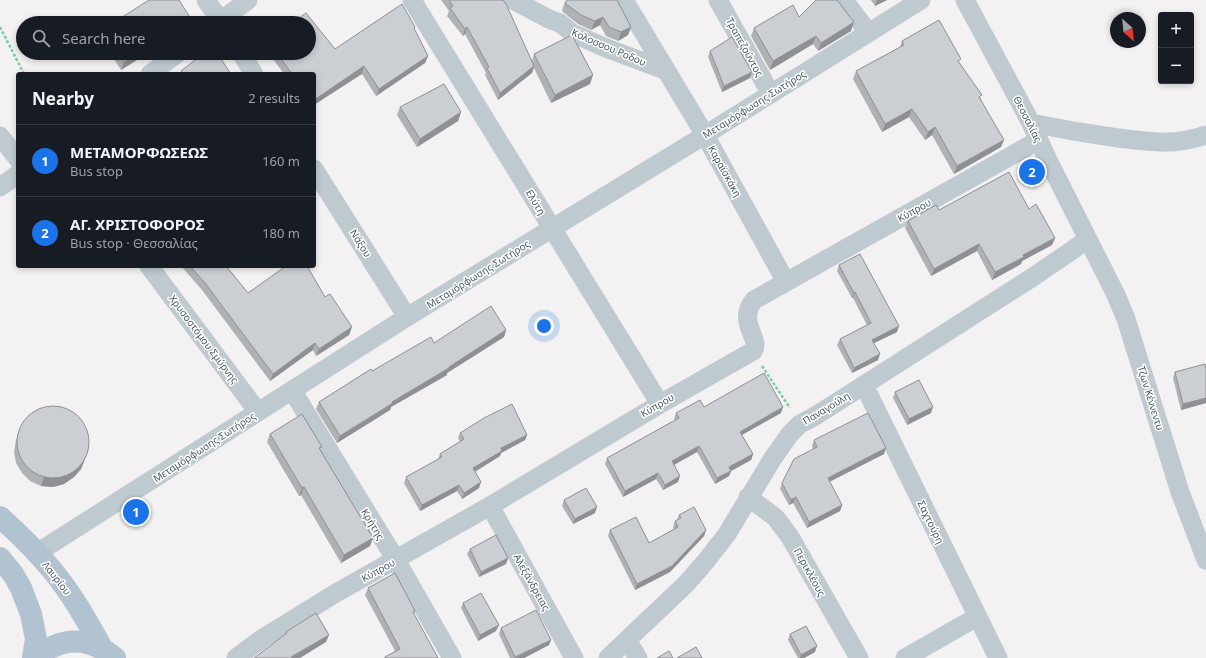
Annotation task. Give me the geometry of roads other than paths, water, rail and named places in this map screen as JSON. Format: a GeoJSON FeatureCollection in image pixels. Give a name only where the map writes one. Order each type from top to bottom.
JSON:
{"type":"FeatureCollection","features":[{"type":"Feature","properties":{"kind":"main road","name":"Λαυρίου"},"geometry":{"type":"LineString","coordinates":[[0,517],[52,570],[108,653]]}},
{"type":"Feature","properties":{"kind":"main road"},"geometry":{"type":"LineString","coordinates":[[0,558],[13,574],[31,614],[36,639],[33,658]]}},
{"type":"Feature","properties":{"kind":"main road","name":"Λαυρίου"},"geometry":{"type":"LineString","coordinates":[[36,658],[54,645],[72,641],[84,642],[108,653]]}},
{"type":"Feature","properties":{"kind":"street"},"geometry":{"type":"LineString","coordinates":[[206,0],[216,16]]}},
{"type":"Feature","properties":{"kind":"street"},"geometry":{"type":"LineString","coordinates":[[228,16],[248,0]]}},
{"type":"Feature","properties":{"kind":"street","name":"Ελύτη"},"geometry":{"type":"LineString","coordinates":[[412,0],[660,404]]}},
{"type":"Feature","properties":{"kind":"street","name":"Κολοσσου Ροδου"},"geometry":{"type":"LineString","coordinates":[[513,0],[549,19],[560,23],[572,33],[606,48],[665,70]]}},
{"type":"Feature","properties":{"kind":"street","name":"Καραϊσκάκη"},"geometry":{"type":"LineString","coordinates":[[624,0],[705,135],[786,282]]}},
{"type":"Feature","properties":{"kind":"street","name":"Τραπεζούντος"},"geometry":{"type":"LineString","coordinates":[[718,0],[771,94]]}},
{"type":"Feature","properties":{"kind":"street"},"geometry":{"type":"LineString","coordinates":[[844,0],[868,32]]}},
{"type":"Feature","properties":{"kind":"street","name":"Μεταμόρφωσης Σωτήρος"},"geometry":{"type":"LineString","coordinates":[[37,553],[407,317],[705,135],[921,0]]}},
{"type":"Feature","properties":{"kind":"street","name":"Θεσσαλίας"},"geometry":{"type":"LineString","coordinates":[[965,0],[1031,123],[1087,240]]}},
{"type":"Feature","properties":{"kind":"street"},"geometry":{"type":"LineString","coordinates":[[153,72],[169,60]]}},
{"type":"Feature","properties":{"kind":"street"},"geometry":{"type":"LineString","coordinates":[[245,60],[253,72]]}},
{"type":"Feature","properties":{"kind":"street"},"geometry":{"type":"LineString","coordinates":[[1031,123],[1086,134],[1158,143],[1193,139],[1206,135]]}},
{"type":"Feature","properties":{"kind":"street"},"geometry":{"type":"LineString","coordinates":[[0,136],[16,156]]}},
{"type":"Feature","properties":{"kind":"street","name":"Κύπρου"},"geometry":{"type":"LineString","coordinates":[[236,658],[264,638],[336,593],[490,506],[660,404],[752,351],[754,349],[754,343],[747,319],[749,306],[754,300],[1039,140]]}},
{"type":"Feature","properties":{"kind":"street","name":"Νάξου"},"geometry":{"type":"LineString","coordinates":[[316,172],[407,317]]}},
{"type":"Feature","properties":{"kind":"street"},"geometry":{"type":"LineString","coordinates":[[0,187],[16,175]]}},
{"type":"Feature","properties":{"kind":"street","name":"Παναγούλη"},"geometry":{"type":"LineString","coordinates":[[608,658],[686,584],[706,561],[727,534],[748,497],[790,434],[800,424],[864,385],[1087,240]]}},
{"type":"Feature","properties":{"kind":"street","name":"Τζων Κέννεντυ"},"geometry":{"type":"LineString","coordinates":[[1087,240],[1116,295],[1126,319],[1180,492],[1206,560]]}},
{"type":"Feature","properties":{"kind":"street","name":"Χρυσοστόμου Σμύρνης"},"geometry":{"type":"LineString","coordinates":[[150,268],[258,412]]}},
{"type":"Feature","properties":{"kind":"street","name":"Σαχτούρη"},"geometry":{"type":"LineString","coordinates":[[864,385],[998,658]]}},
{"type":"Feature","properties":{"kind":"street","name":"Κρήτης"},"geometry":{"type":"LineString","coordinates":[[292,390],[396,560],[452,658]]}},
{"type":"Feature","properties":{"kind":"street","name":"Περικλέους"},"geometry":{"type":"LineString","coordinates":[[748,497],[776,518],[790,536],[859,658]]}},
{"type":"Feature","properties":{"kind":"street","name":"Αλεξάνδρειας"},"geometry":{"type":"LineString","coordinates":[[490,506],[574,658]]}},
{"type":"Feature","properties":{"kind":"street"},"geometry":{"type":"LineString","coordinates":[[905,658],[977,617]]}},
{"type":"Feature","properties":{"kind":"street"},"geometry":{"type":"LineString","coordinates":[[627,640],[638,658]]}},
{"type":"Feature","properties":{"kind":"place","name":"ΑΓ. ΧΡΙΣΤΟΦΟΡΟΣ"},"geometry":{"type":"Point","coordinates":[1032,172]}},
{"type":"Feature","properties":{"kind":"place","name":"ΜΕΤΑΜΟΡΦΩΣΕΩΣ"},"geometry":{"type":"Point","coordinates":[136,512]}}]}
